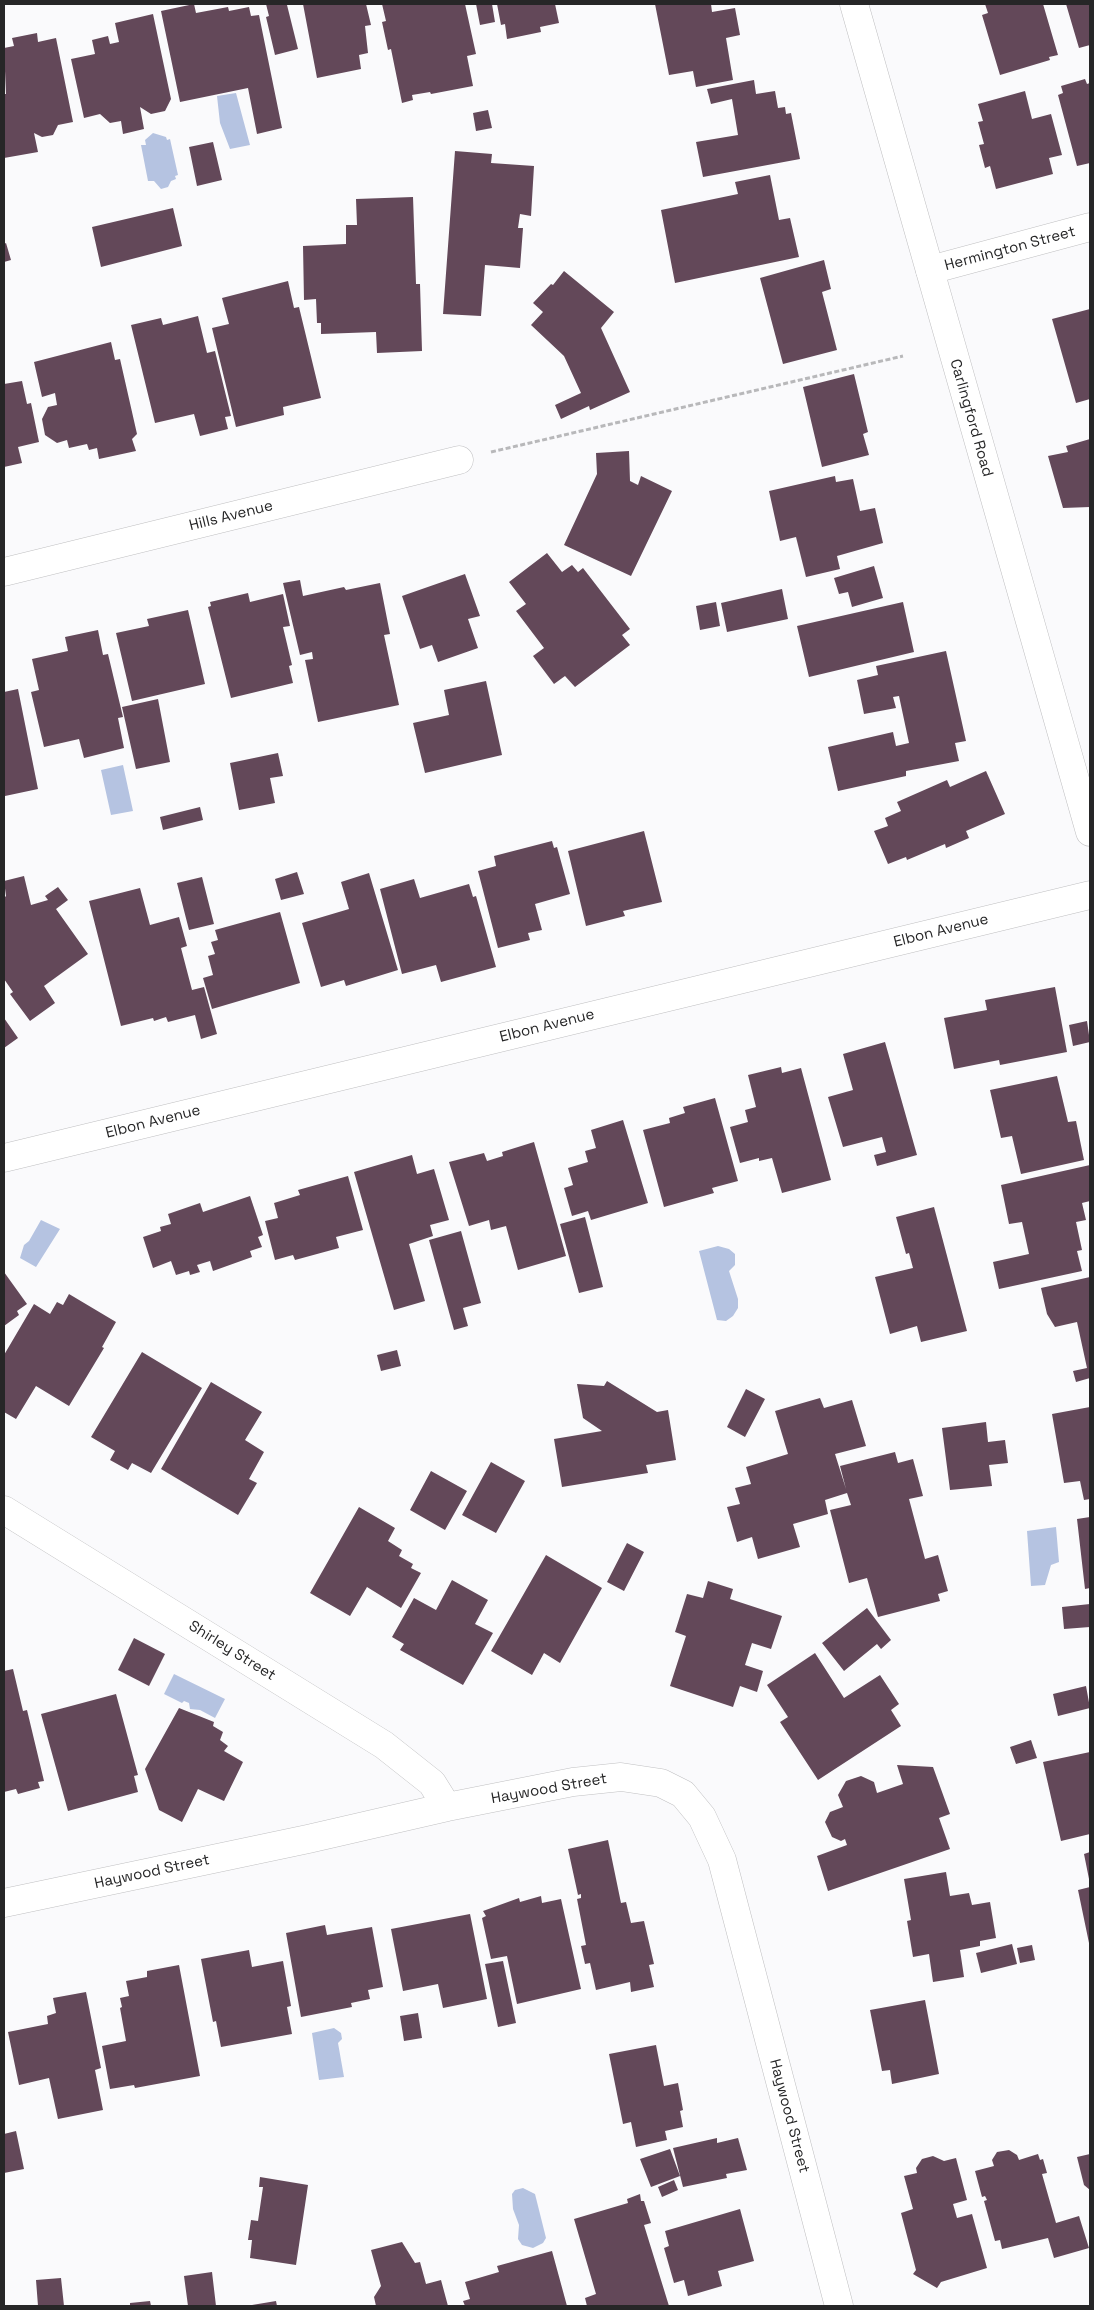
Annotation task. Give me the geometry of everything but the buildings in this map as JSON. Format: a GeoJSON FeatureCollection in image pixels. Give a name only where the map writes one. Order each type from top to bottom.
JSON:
{"type":"FeatureCollection","features":[{"type":"Feature","properties":{"kind":"street","name":"Carlingford Road"},"geometry":{"type":"LineString","coordinates":[[854,4],[1090,832]]}},
{"type":"Feature","properties":{"kind":"street","name":"Hermington Street"},"geometry":{"type":"LineString","coordinates":[[930,270],[1090,227]]}},
{"type":"Feature","properties":{"kind":"street","name":"Hills Avenue"},"geometry":{"type":"LineString","coordinates":[[4,572],[459,460]]}},
{"type":"Feature","properties":{"kind":"street","name":"Elbon Avenue"},"geometry":{"type":"LineString","coordinates":[[4,1158],[1090,895]]}},
{"type":"Feature","properties":{"kind":"street","name":"Shirley Street"},"geometry":{"type":"LineString","coordinates":[[4,1510],[384,1745],[432,1783],[447,1807]]}},
{"type":"Feature","properties":{"kind":"street","name":"Haywood Street"},"geometry":{"type":"LineString","coordinates":[[4,1903],[308,1839],[447,1807],[573,1782],[621,1777],[660,1783],[683,1794],[702,1818],[722,1860],[839,2306]]}},
{"type":"Feature","properties":{"kind":"path"},"geometry":{"type":"LineString","coordinates":[[459,460],[903,356]]}},
{"type":"Feature","properties":{"kind":"water"},"geometry":{"type":"Polygon","coordinates":[[[236,93],[250,145],[230,149],[220,123],[217,96],[236,93]]]}},
{"type":"Feature","properties":{"kind":"water"},"geometry":{"type":"Polygon","coordinates":[[[153,133],[166,137],[167,140],[170,139],[178,175],[175,176],[176,179],[171,181],[168,187],[161,189],[154,181],[148,181],[141,145],[146,145],[145,140],[153,133]]]}},
{"type":"Feature","properties":{"kind":"water"},"geometry":{"type":"Polygon","coordinates":[[[123,765],[133,811],[111,815],[101,770],[123,765]]]}},
{"type":"Feature","properties":{"kind":"water"},"geometry":{"type":"Polygon","coordinates":[[[41,1220],[60,1229],[36,1267],[20,1258],[24,1245],[29,1241],[41,1220]]]}},
{"type":"Feature","properties":{"kind":"water"},"geometry":{"type":"Polygon","coordinates":[[[718,1246],[729,1249],[735,1254],[735,1265],[729,1271],[738,1299],[738,1308],[733,1316],[726,1321],[717,1320],[699,1251],[718,1246]]]}},
{"type":"Feature","properties":{"kind":"water"},"geometry":{"type":"Polygon","coordinates":[[[1056,1527],[1059,1562],[1051,1565],[1045,1585],[1031,1586],[1027,1531],[1056,1527]]]}},
{"type":"Feature","properties":{"kind":"water"},"geometry":{"type":"Polygon","coordinates":[[[174,1674],[225,1699],[215,1718],[200,1710],[190,1709],[189,1703],[184,1701],[182,1703],[164,1694],[174,1674]]]}},
{"type":"Feature","properties":{"kind":"water"},"geometry":{"type":"Polygon","coordinates":[[[334,2028],[341,2033],[342,2039],[338,2043],[344,2077],[319,2080],[312,2033],[334,2028]]]}},
{"type":"Feature","properties":{"kind":"water"},"geometry":{"type":"Polygon","coordinates":[[[523,2188],[535,2194],[546,2238],[543,2243],[533,2248],[522,2245],[518,2239],[519,2225],[513,2209],[512,2194],[515,2190],[523,2188]]]}}]}
